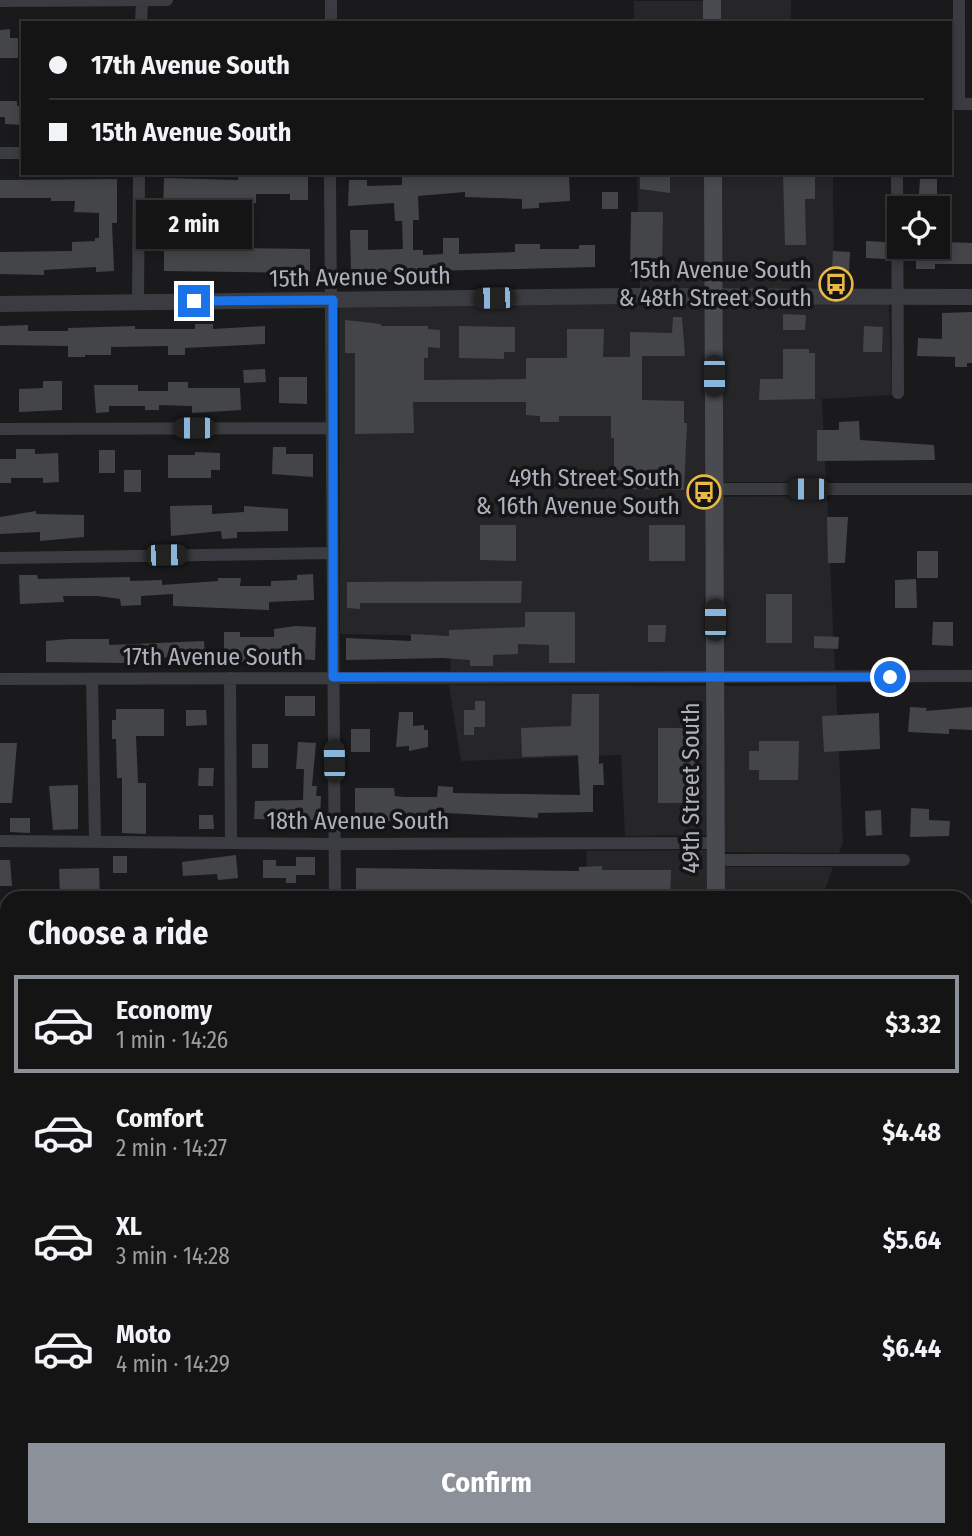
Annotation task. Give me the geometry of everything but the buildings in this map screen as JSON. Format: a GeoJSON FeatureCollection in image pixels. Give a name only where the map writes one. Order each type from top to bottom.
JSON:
{"type":"FeatureCollection","features":[{"type":"Feature","properties":{"kind":"main road"},"geometry":{"type":"LineString","coordinates":[[712,0],[712,21]]}},
{"type":"Feature","properties":{"kind":"main road","name":"49th Street South"},"geometry":{"type":"LineString","coordinates":[[713,175],[716,891]]}},
{"type":"Feature","properties":{"kind":"street"},"geometry":{"type":"LineString","coordinates":[[141,21],[142,0]]}},
{"type":"Feature","properties":{"kind":"street"},"geometry":{"type":"LineString","coordinates":[[0,1],[167,0]]}},
{"type":"Feature","properties":{"kind":"street"},"geometry":{"type":"LineString","coordinates":[[331,0],[331,21]]}},
{"type":"Feature","properties":{"kind":"street"},"geometry":{"type":"LineString","coordinates":[[959,0],[960,104]]}},
{"type":"Feature","properties":{"kind":"street"},"geometry":{"type":"LineString","coordinates":[[0,153],[21,153]]}},
{"type":"Feature","properties":{"kind":"street"},"geometry":{"type":"LineString","coordinates":[[138,302],[139,175]]}},
{"type":"Feature","properties":{"kind":"street"},"geometry":{"type":"LineString","coordinates":[[330,175],[335,891]]}},
{"type":"Feature","properties":{"kind":"street"},"geometry":{"type":"LineString","coordinates":[[897,175],[895,297],[898,393]]}},
{"type":"Feature","properties":{"kind":"street","name":"15th Avenue South"},"geometry":{"type":"LineString","coordinates":[[0,304],[972,297]]}},
{"type":"Feature","properties":{"kind":"street"},"geometry":{"type":"LineString","coordinates":[[0,429],[332,428]]}},
{"type":"Feature","properties":{"kind":"street"},"geometry":{"type":"LineString","coordinates":[[714,489],[972,489]]}},
{"type":"Feature","properties":{"kind":"street"},"geometry":{"type":"LineString","coordinates":[[0,558],[333,553]]}},
{"type":"Feature","properties":{"kind":"street","name":"17th Avenue South"},"geometry":{"type":"LineString","coordinates":[[0,679],[972,676]]}},
{"type":"Feature","properties":{"kind":"street"},"geometry":{"type":"LineString","coordinates":[[230,678],[231,843]]}},
{"type":"Feature","properties":{"kind":"street"},"geometry":{"type":"LineString","coordinates":[[92,679],[95,840]]}},
{"type":"Feature","properties":{"kind":"street","name":"18th Avenue South"},"geometry":{"type":"LineString","coordinates":[[0,841],[95,840],[716,851],[904,860]]}},
{"type":"Feature","properties":{"kind":"shaded area"},"geometry":{"type":"Polygon","coordinates":[[[718,0],[791,0],[791,21],[718,21],[718,0]]]}},
{"type":"Feature","properties":{"kind":"shaded area"},"geometry":{"type":"Polygon","coordinates":[[[634,1],[705,1],[705,21],[634,21],[634,1]]]}},
{"type":"Feature","properties":{"kind":"shaded area"},"geometry":{"type":"Polygon","coordinates":[[[637,175],[706,175],[707,289],[640,289],[637,175]]]}},
{"type":"Feature","properties":{"kind":"shaded area"},"geometry":{"type":"Polygon","coordinates":[[[719,175],[833,175],[834,290],[720,289],[719,175]]]}},
{"type":"Feature","properties":{"kind":"shaded area"},"geometry":{"type":"Polygon","coordinates":[[[707,304],[708,671],[450,671],[452,636],[340,634],[339,307],[707,304]]]}},
{"type":"Feature","properties":{"kind":"shaded area"},"geometry":{"type":"Polygon","coordinates":[[[720,304],[889,305],[892,395],[822,399],[826,482],[721,482],[720,304]]]}},
{"type":"Feature","properties":{"kind":"shaded area"},"geometry":{"type":"Polygon","coordinates":[[[827,496],[835,670],[721,671],[721,497],[827,496]]]}},
{"type":"Feature","properties":{"kind":"shaded area"},"geometry":{"type":"Polygon","coordinates":[[[449,685],[709,686],[709,835],[625,836],[621,755],[461,761],[449,685]]]}},
{"type":"Feature","properties":{"kind":"shaded area"},"geometry":{"type":"Polygon","coordinates":[[[836,685],[843,842],[839,853],[722,852],[722,686],[836,685]]]}},
{"type":"Feature","properties":{"kind":"shaded area"},"geometry":{"type":"Polygon","coordinates":[[[709,850],[710,891],[589,891],[586,851],[709,850]]]}},
{"type":"Feature","properties":{"kind":"shaded area"},"geometry":{"type":"Polygon","coordinates":[[[722,867],[833,867],[824,891],[723,891],[722,867]]]}},
{"type":"Feature","properties":{"kind":"place","name":"15th Avenue South & 48th Street South"},"geometry":{"type":"Point","coordinates":[836,284]}},
{"type":"Feature","properties":{"kind":"place","name":"49th Street South & 16th Avenue South"},"geometry":{"type":"Point","coordinates":[704,492]}},
{"type":"Feature","properties":{"kind":"route"},"geometry":{"type":"LineString","coordinates":[[194,301],[333,300],[333,677],[890,677]]}}]}
